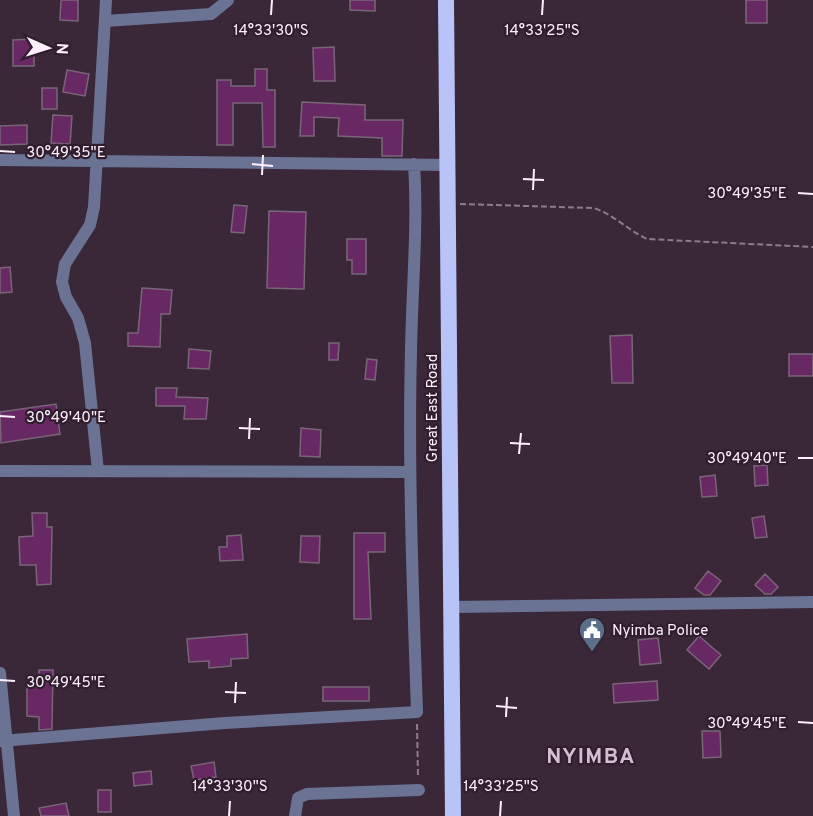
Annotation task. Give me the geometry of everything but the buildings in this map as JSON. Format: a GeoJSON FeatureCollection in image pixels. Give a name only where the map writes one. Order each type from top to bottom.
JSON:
{"type":"FeatureCollection","features":[{"type":"Feature","properties":{"kind":"highway","name":"Great East Road"},"geometry":{"type":"LineString","coordinates":[[446,0],[453,816]]}},
{"type":"Feature","properties":{"kind":"street"},"geometry":{"type":"LineString","coordinates":[[98,471],[85,343],[78,318],[66,297],[62,282],[65,264],[90,225],[106,0]]}},
{"type":"Feature","properties":{"kind":"street"},"geometry":{"type":"LineString","coordinates":[[105,21],[211,14],[228,0]]}},
{"type":"Feature","properties":{"kind":"street"},"geometry":{"type":"LineString","coordinates":[[0,160],[449,165]]}},
{"type":"Feature","properties":{"kind":"street"},"geometry":{"type":"LineString","coordinates":[[3,740],[225,723],[417,712],[410,472],[411,350],[417,220],[414,164]]}},
{"type":"Feature","properties":{"kind":"street"},"geometry":{"type":"LineString","coordinates":[[0,471],[410,472]]}},
{"type":"Feature","properties":{"kind":"street"},"geometry":{"type":"LineString","coordinates":[[452,607],[813,602]]}},
{"type":"Feature","properties":{"kind":"street"},"geometry":{"type":"LineString","coordinates":[[0,673],[3,740],[14,816]]}},
{"type":"Feature","properties":{"kind":"street"},"geometry":{"type":"LineString","coordinates":[[295,816],[298,798],[307,794],[419,790]]}},
{"type":"Feature","properties":{"kind":"path"},"geometry":{"type":"LineString","coordinates":[[448,203],[594,208],[612,215],[629,230],[646,239],[813,247]]}},
{"type":"Feature","properties":{"kind":"path"},"geometry":{"type":"LineString","coordinates":[[417,712],[419,790]]}},
{"type":"Feature","properties":{"kind":"place","name":"Nyimba Police"},"geometry":{"type":"Point","coordinates":[592,653]}},
{"type":"Feature","properties":{"kind":"district","name":"NYIMBA"},"geometry":{"type":"Point","coordinates":[591,756]}}]}
